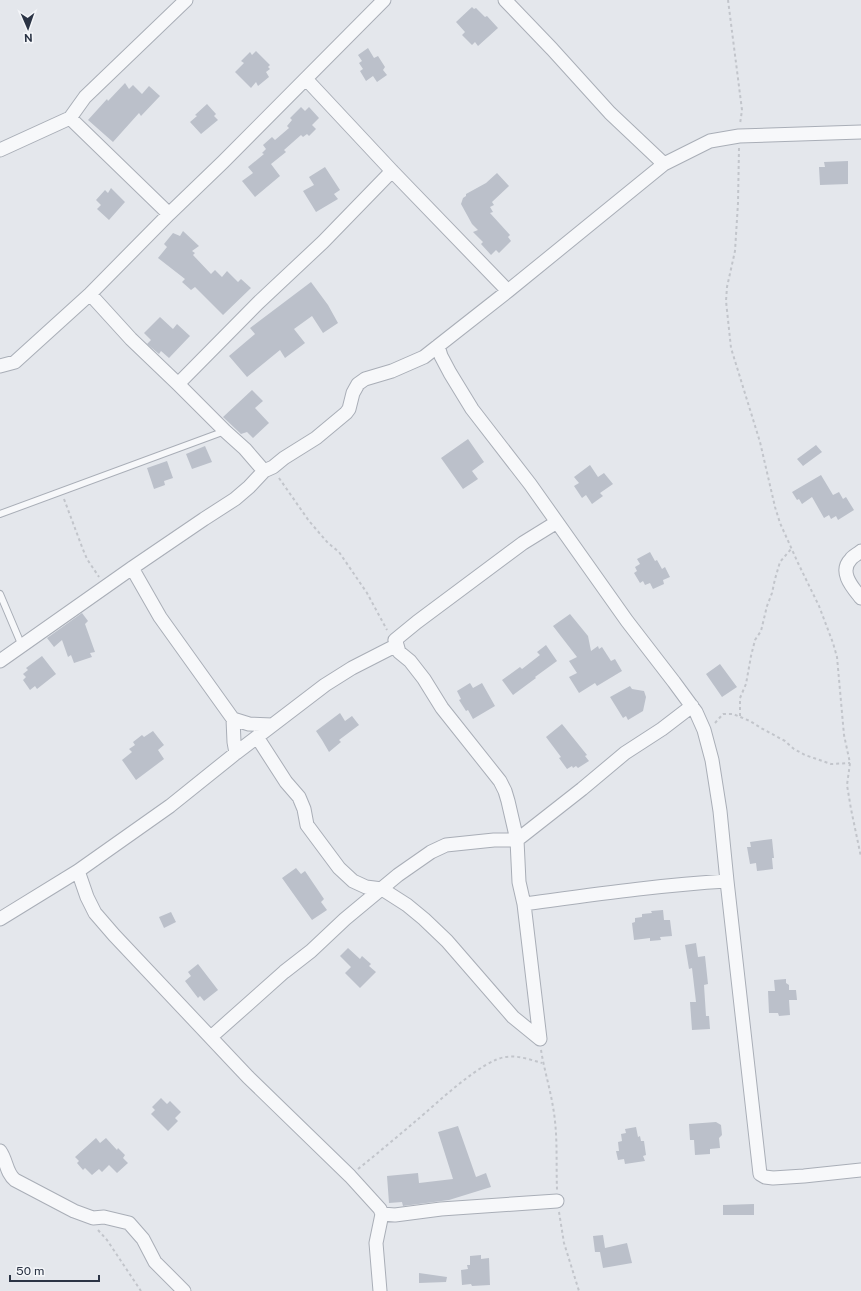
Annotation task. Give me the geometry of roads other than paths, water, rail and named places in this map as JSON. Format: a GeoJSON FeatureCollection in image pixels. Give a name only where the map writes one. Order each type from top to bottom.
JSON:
{"type":"FeatureCollection","features":[{"type":"Feature","properties":{"kind":"street"},"geometry":{"type":"LineString","coordinates":[[0,150],[70,118],[84,97],[186,0]]}},
{"type":"Feature","properties":{"kind":"street"},"geometry":{"type":"LineString","coordinates":[[0,366],[15,362],[90,294],[384,0]]}},
{"type":"Feature","properties":{"kind":"street"},"geometry":{"type":"LineString","coordinates":[[505,0],[610,114],[664,164]]}},
{"type":"Feature","properties":{"kind":"street"},"geometry":{"type":"LineString","coordinates":[[306,79],[392,171],[508,291]]}},
{"type":"Feature","properties":{"kind":"street"},"geometry":{"type":"LineString","coordinates":[[70,118],[169,214]]}},
{"type":"Feature","properties":{"kind":"street"},"geometry":{"type":"LineString","coordinates":[[0,661],[132,568],[235,499],[268,469],[316,438],[346,413],[349,409],[355,388],[365,379],[392,371],[424,357],[508,291],[664,164],[710,141],[739,136],[861,132]]}},
{"type":"Feature","properties":{"kind":"street"},"geometry":{"type":"LineString","coordinates":[[178,384],[258,303],[323,242],[392,171]]}},
{"type":"Feature","properties":{"kind":"street"},"geometry":{"type":"LineString","coordinates":[[90,294],[131,338],[224,431],[268,469]]}},
{"type":"Feature","properties":{"kind":"street"},"geometry":{"type":"LineString","coordinates":[[438,346],[450,374],[472,409],[530,484],[627,621],[692,706],[704,730],[712,760],[720,811],[760,1174],[765,1177],[773,1178],[861,1170]]}},
{"type":"Feature","properties":{"kind":"street"},"geometry":{"type":"LineString","coordinates":[[0,919],[78,871],[170,806],[325,685],[396,643],[417,622],[523,543],[557,522]]}},
{"type":"Feature","properties":{"kind":"street"},"geometry":{"type":"LineString","coordinates":[[861,551],[850,559],[846,570],[849,584],[861,598]]}},
{"type":"Feature","properties":{"kind":"street"},"geometry":{"type":"LineString","coordinates":[[132,568],[160,617],[233,719],[236,753]]}},
{"type":"Feature","properties":{"kind":"street"},"geometry":{"type":"LineString","coordinates":[[257,737],[286,782],[299,797],[304,808],[308,825],[339,868],[353,881],[366,887],[382,889],[407,905],[424,919],[447,941],[512,1017],[540,1039],[524,904],[519,882],[517,840],[505,791],[500,781],[442,708],[424,679],[410,661],[399,652],[396,643]]}},
{"type":"Feature","properties":{"kind":"street"},"geometry":{"type":"LineString","coordinates":[[211,1037],[284,972],[312,950],[345,919],[398,875],[430,852],[446,845],[494,840],[517,840],[625,753],[662,729],[692,706]]}},
{"type":"Feature","properties":{"kind":"street"},"geometry":{"type":"LineString","coordinates":[[233,719],[249,724],[272,725]]}},
{"type":"Feature","properties":{"kind":"street"},"geometry":{"type":"LineString","coordinates":[[78,871],[87,897],[95,913],[248,1077],[376,1203],[382,1214],[376,1243],[380,1291]]}},
{"type":"Feature","properties":{"kind":"street"},"geometry":{"type":"LineString","coordinates":[[524,904],[623,890],[727,881]]}},
{"type":"Feature","properties":{"kind":"street"},"geometry":{"type":"LineString","coordinates":[[0,1151],[6,1162],[9,1174],[15,1180],[74,1211],[94,1218],[104,1217],[129,1222],[143,1239],[155,1262],[184,1291]]}},
{"type":"Feature","properties":{"kind":"street"},"geometry":{"type":"LineString","coordinates":[[382,1214],[395,1215],[441,1209],[557,1201]]}},
{"type":"Feature","properties":{"kind":"lane"},"geometry":{"type":"LineString","coordinates":[[0,514],[61,490],[224,431]]}},
{"type":"Feature","properties":{"kind":"lane"},"geometry":{"type":"LineString","coordinates":[[0,594],[22,646]]}}]}
